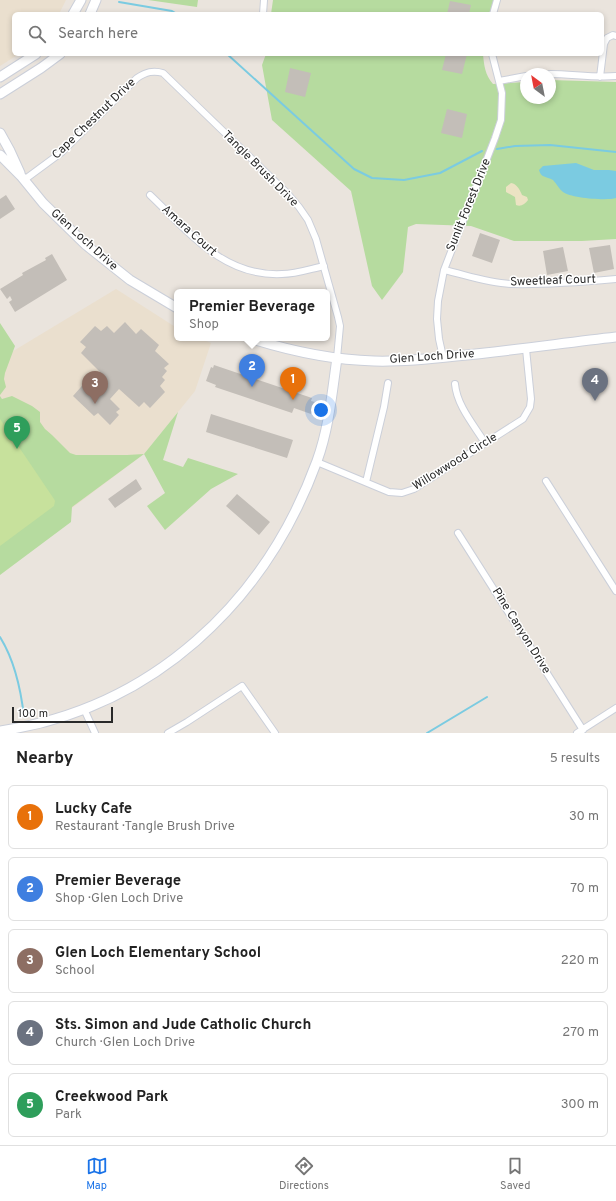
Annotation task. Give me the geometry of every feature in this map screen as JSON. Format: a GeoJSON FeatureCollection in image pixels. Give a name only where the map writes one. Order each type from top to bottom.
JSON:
{"type":"FeatureCollection","features":[{"type":"Feature","properties":{"kind":"street"},"geometry":{"type":"LineString","coordinates":[[74,12],[81,0]]}},
{"type":"Feature","properties":{"kind":"street"},"geometry":{"type":"LineString","coordinates":[[91,12],[96,0]]}},
{"type":"Feature","properties":{"kind":"street"},"geometry":{"type":"LineString","coordinates":[[263,12],[264,0]]}},
{"type":"Feature","properties":{"kind":"street"},"geometry":{"type":"LineString","coordinates":[[494,12],[497,0]]}},
{"type":"Feature","properties":{"kind":"street"},"geometry":{"type":"LineString","coordinates":[[604,44],[607,38],[612,35],[616,36]]}},
{"type":"Feature","properties":{"kind":"street"},"geometry":{"type":"LineString","coordinates":[[0,77],[33,56]]}},
{"type":"Feature","properties":{"kind":"street"},"geometry":{"type":"LineString","coordinates":[[0,94],[57,56]]}},
{"type":"Feature","properties":{"kind":"street","name":"Sunlit Forest Drive"},"geometry":{"type":"LineString","coordinates":[[443,357],[437,319],[438,301],[444,270],[501,120],[502,93],[493,56]]}},
{"type":"Feature","properties":{"kind":"street"},"geometry":{"type":"LineString","coordinates":[[600,77],[603,56]]}},
{"type":"Feature","properties":{"kind":"street","name":"Tangle Brush Drive"},"geometry":{"type":"LineString","coordinates":[[0,731],[34,725],[84,709],[124,690],[157,671],[191,646],[223,616],[247,589],[278,545],[294,515],[317,462],[329,417],[340,326],[316,239],[308,220],[287,194],[163,73],[156,71],[144,73]]}},
{"type":"Feature","properties":{"kind":"street","name":"Cape Chestnut Drive"},"geometry":{"type":"LineString","coordinates":[[22,178],[62,152],[130,84],[144,73]]}},
{"type":"Feature","properties":{"kind":"street"},"geometry":{"type":"LineString","coordinates":[[556,74],[600,77],[616,76]]}},
{"type":"Feature","properties":{"kind":"street"},"geometry":{"type":"LineString","coordinates":[[499,81],[520,77]]}},
{"type":"Feature","properties":{"kind":"street","name":"Glen Loch Drive"},"geometry":{"type":"LineString","coordinates":[[0,133],[22,178]]}},
{"type":"Feature","properties":{"kind":"street","name":"Glen Loch Drive"},"geometry":{"type":"LineString","coordinates":[[0,155],[43,203],[86,245],[130,280],[174,306]]}},
{"type":"Feature","properties":{"kind":"street","name":"Amara Court"},"geometry":{"type":"LineString","coordinates":[[150,195],[212,253],[236,267],[267,274],[283,274],[324,266]]}},
{"type":"Feature","properties":{"kind":"street","name":"Sweetleaf Court"},"geometry":{"type":"LineString","coordinates":[[444,270],[484,280],[510,284],[616,279]]}},
{"type":"Feature","properties":{"kind":"street","name":"Glen Loch Drive"},"geometry":{"type":"LineString","coordinates":[[260,341],[295,351],[337,358],[395,361],[526,349],[616,337]]}},
{"type":"Feature","properties":{"kind":"street","name":"Willowwood Circle"},"geometry":{"type":"LineString","coordinates":[[317,462],[389,492],[402,493],[414,489],[523,419],[530,407],[531,390],[526,349]]}},
{"type":"Feature","properties":{"kind":"street"},"geometry":{"type":"LineString","coordinates":[[366,482],[384,407],[388,383]]}},
{"type":"Feature","properties":{"kind":"street"},"geometry":{"type":"LineString","coordinates":[[455,384],[461,405],[485,443]]}},
{"type":"Feature","properties":{"kind":"street"},"geometry":{"type":"LineString","coordinates":[[546,481],[616,592]]}},
{"type":"Feature","properties":{"kind":"street","name":"Pine Canyon Drive"},"geometry":{"type":"LineString","coordinates":[[458,533],[580,731]]}},
{"type":"Feature","properties":{"kind":"street"},"geometry":{"type":"LineString","coordinates":[[168,733],[242,686],[275,733]]}},
{"type":"Feature","properties":{"kind":"street"},"geometry":{"type":"LineString","coordinates":[[580,731],[616,708]]}},
{"type":"Feature","properties":{"kind":"street"},"geometry":{"type":"LineString","coordinates":[[84,709],[95,733]]}},
{"type":"Feature","properties":{"kind":"shaded area"},"geometry":{"type":"Polygon","coordinates":[[[0,0],[66,0],[60,12],[12,12],[12,56],[16,56],[0,66],[0,0]]]}},
{"type":"Feature","properties":{"kind":"shaded area"},"geometry":{"type":"Polygon","coordinates":[[[116,289],[174,326],[174,341],[206,341],[211,343],[195,391],[144,454],[72,508],[0,396],[0,359],[116,289]]]}},
{"type":"Feature","properties":{"kind":"green space"},"geometry":{"type":"Polygon","coordinates":[[[148,0],[198,0],[197,7],[148,0]]]}},
{"type":"Feature","properties":{"kind":"green space"},"geometry":{"type":"Polygon","coordinates":[[[273,0],[494,0],[490,12],[271,12],[273,0]]]}},
{"type":"Feature","properties":{"kind":"green space"},"geometry":{"type":"Polygon","coordinates":[[[265,56],[483,56],[484,66],[490,81],[493,84],[520,82],[520,104],[556,104],[556,80],[616,82],[616,239],[582,241],[514,241],[471,226],[416,224],[408,227],[403,272],[382,300],[372,286],[351,191],[272,120],[262,65],[265,56]]]}},
{"type":"Feature","properties":{"kind":"green space"},"geometry":{"type":"Polygon","coordinates":[[[0,323],[15,346],[5,373],[4,379],[6,387],[0,395],[0,323]]]}},
{"type":"Feature","properties":{"kind":"green space"},"geometry":{"type":"Polygon","coordinates":[[[0,396],[2,399],[12,396],[32,406],[40,412],[40,422],[45,429],[70,453],[76,455],[144,454],[72,507],[71,522],[0,575],[0,396]]]}},
{"type":"Feature","properties":{"kind":"green space"},"geometry":{"type":"Polygon","coordinates":[[[178,412],[163,460],[183,467],[188,458],[238,474],[211,489],[165,530],[147,506],[165,493],[144,454],[178,412]]]}},
{"type":"Feature","properties":{"kind":"green space"},"geometry":{"type":"Polygon","coordinates":[[[0,419],[55,501],[54,506],[0,546],[0,419]]]}},
{"type":"Feature","properties":{"kind":"sand"},"geometry":{"type":"Polygon","coordinates":[[[511,183],[517,186],[522,195],[527,197],[528,200],[523,205],[516,205],[515,197],[506,192],[506,187],[511,183]]]}},
{"type":"Feature","properties":{"kind":"water"},"geometry":{"type":"Polygon","coordinates":[[[576,163],[594,170],[616,171],[616,198],[589,198],[567,194],[562,191],[553,180],[542,176],[539,170],[543,166],[576,163]]]}},
{"type":"Feature","properties":{"kind":"building"},"geometry":{"type":"Polygon","coordinates":[[[450,1],[471,5],[469,12],[447,12],[450,1]]]}},
{"type":"Feature","properties":{"kind":"building"},"geometry":{"type":"Polygon","coordinates":[[[446,56],[466,56],[462,74],[442,70],[446,56]]]}},
{"type":"Feature","properties":{"kind":"building"},"geometry":{"type":"Polygon","coordinates":[[[290,68],[311,73],[305,97],[285,92],[290,68]]]}},
{"type":"Feature","properties":{"kind":"building"},"geometry":{"type":"Polygon","coordinates":[[[447,109],[467,114],[462,138],[441,133],[447,109]]]}},
{"type":"Feature","properties":{"kind":"building"},"geometry":{"type":"Polygon","coordinates":[[[6,195],[15,209],[0,219],[0,199],[6,195]]]}},
{"type":"Feature","properties":{"kind":"building"},"geometry":{"type":"Polygon","coordinates":[[[480,233],[500,240],[492,263],[472,256],[480,233]]]}},
{"type":"Feature","properties":{"kind":"building"},"geometry":{"type":"Polygon","coordinates":[[[610,245],[614,269],[594,273],[589,248],[610,245]]]}},
{"type":"Feature","properties":{"kind":"building"},"geometry":{"type":"Polygon","coordinates":[[[563,247],[568,271],[547,275],[543,251],[563,247]]]}},
{"type":"Feature","properties":{"kind":"building"},"geometry":{"type":"Polygon","coordinates":[[[52,254],[67,280],[15,312],[9,302],[12,300],[10,296],[7,299],[0,289],[23,275],[22,273],[46,260],[45,258],[52,254]]]}},
{"type":"Feature","properties":{"kind":"building"},"geometry":{"type":"Polygon","coordinates":[[[125,322],[136,334],[141,329],[159,345],[155,351],[169,364],[164,368],[167,371],[162,377],[165,380],[160,386],[165,392],[150,408],[144,402],[139,407],[119,389],[110,399],[120,409],[116,412],[119,415],[110,425],[98,413],[94,416],[73,396],[88,379],[91,382],[100,372],[81,353],[86,347],[80,342],[95,326],[101,331],[107,326],[114,333],[125,322]]]}},
{"type":"Feature","properties":{"kind":"building"},"geometry":{"type":"Polygon","coordinates":[[[214,365],[312,398],[311,401],[315,402],[311,414],[294,408],[292,413],[215,387],[216,385],[206,381],[211,367],[213,368],[214,365]]]}},
{"type":"Feature","properties":{"kind":"building"},"geometry":{"type":"Polygon","coordinates":[[[211,414],[293,440],[287,458],[206,432],[211,414]]]}},
{"type":"Feature","properties":{"kind":"building"},"geometry":{"type":"Polygon","coordinates":[[[136,479],[142,489],[115,508],[108,499],[136,479]]]}},
{"type":"Feature","properties":{"kind":"building"},"geometry":{"type":"Polygon","coordinates":[[[237,494],[270,522],[259,535],[226,506],[237,494]]]}},
{"type":"Feature","properties":{"kind":"waterway"},"geometry":{"type":"LineString","coordinates":[[119,2],[174,12]]}},
{"type":"Feature","properties":{"kind":"waterway"},"geometry":{"type":"LineString","coordinates":[[229,56],[354,169],[372,178],[404,180],[440,173],[482,151]]}},
{"type":"Feature","properties":{"kind":"waterway"},"geometry":{"type":"LineString","coordinates":[[497,149],[515,146],[550,145],[616,152]]}},
{"type":"Feature","properties":{"kind":"waterway"},"geometry":{"type":"LineString","coordinates":[[0,637],[10,656],[21,696],[24,717]]}},
{"type":"Feature","properties":{"kind":"waterway"},"geometry":{"type":"LineString","coordinates":[[427,733],[487,697]]}},
{"type":"Feature","properties":{"kind":"place","name":"Premier Beverage"},"geometry":{"type":"Point","coordinates":[252,387]}},
{"type":"Feature","properties":{"kind":"place","name":"Lucky Cafe"},"geometry":{"type":"Point","coordinates":[293,400]}},
{"type":"Feature","properties":{"kind":"place","name":"Sts. Simon and Jude Catholic Church"},"geometry":{"type":"Point","coordinates":[595,401]}},
{"type":"Feature","properties":{"kind":"place","name":"Glen Loch Elementary School"},"geometry":{"type":"Point","coordinates":[95,404]}},
{"type":"Feature","properties":{"kind":"place","name":"Creekwood Park"},"geometry":{"type":"Point","coordinates":[17,449]}}]}
